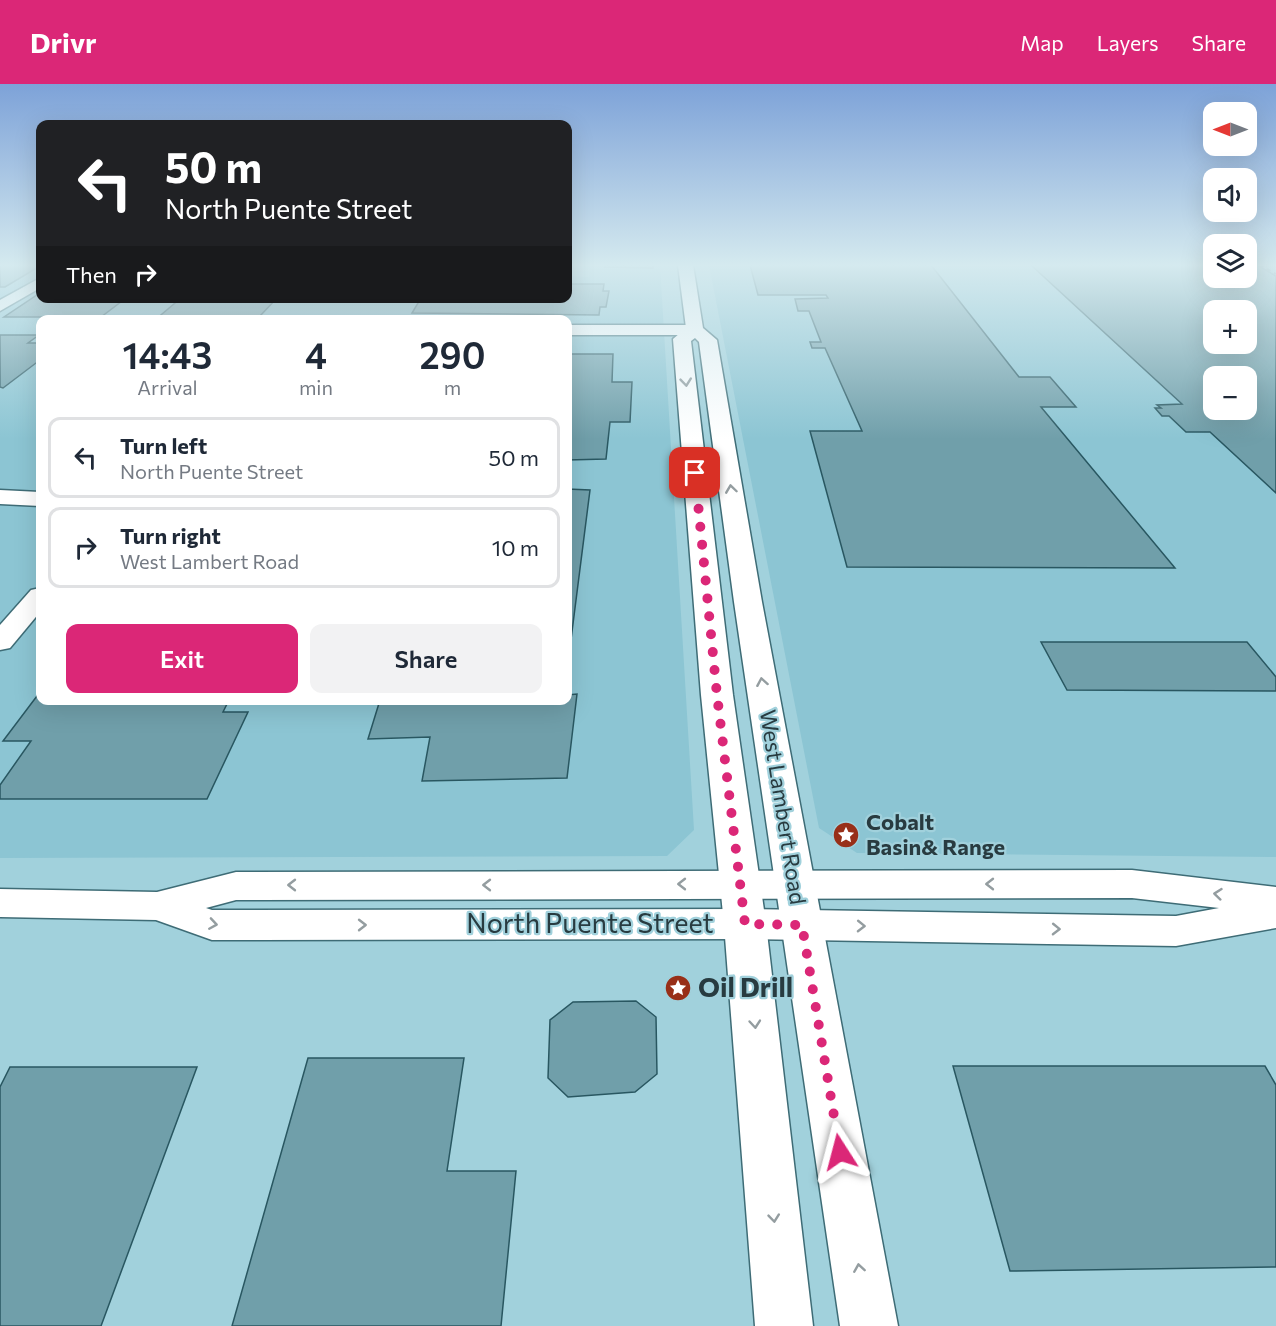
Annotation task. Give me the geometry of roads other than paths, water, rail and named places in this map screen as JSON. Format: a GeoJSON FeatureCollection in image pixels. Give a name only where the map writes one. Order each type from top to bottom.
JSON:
{"type":"FeatureCollection","features":[{"type":"Feature","properties":{"kind":"main road","name":"West Lambert Road"},"geometry":{"type":"LineString","coordinates":[[694,323],[695,330],[708,340],[748,602],[869,1326]]}},
{"type":"Feature","properties":{"kind":"main road"},"geometry":{"type":"LineString","coordinates":[[695,330],[682,339],[717,695],[743,904],[784,1326]]}},
{"type":"Feature","properties":{"kind":"street"},"geometry":{"type":"LineString","coordinates":[[572,330],[695,330]]}},
{"type":"Feature","properties":{"kind":"street"},"geometry":{"type":"LineString","coordinates":[[0,496],[36,499]]}},
{"type":"Feature","properties":{"kind":"street"},"geometry":{"type":"LineString","coordinates":[[0,642],[36,601]]}},
{"type":"Feature","properties":{"kind":"street","name":"North Puente Street"},"geometry":{"type":"LineString","coordinates":[[800,905],[1132,885],[1276,901]]}},
{"type":"Feature","properties":{"kind":"street","name":"North Puente Street"},"geometry":{"type":"LineString","coordinates":[[0,903],[157,906],[212,925],[743,904],[800,905],[1176,931],[1276,913]]}},
{"type":"Feature","properties":{"kind":"place","name":"Cobalt Basin& Range"},"geometry":{"type":"Point","coordinates":[846,835]}},
{"type":"Feature","properties":{"kind":"place","name":"Oil Drill"},"geometry":{"type":"Point","coordinates":[678,988]}}]}
